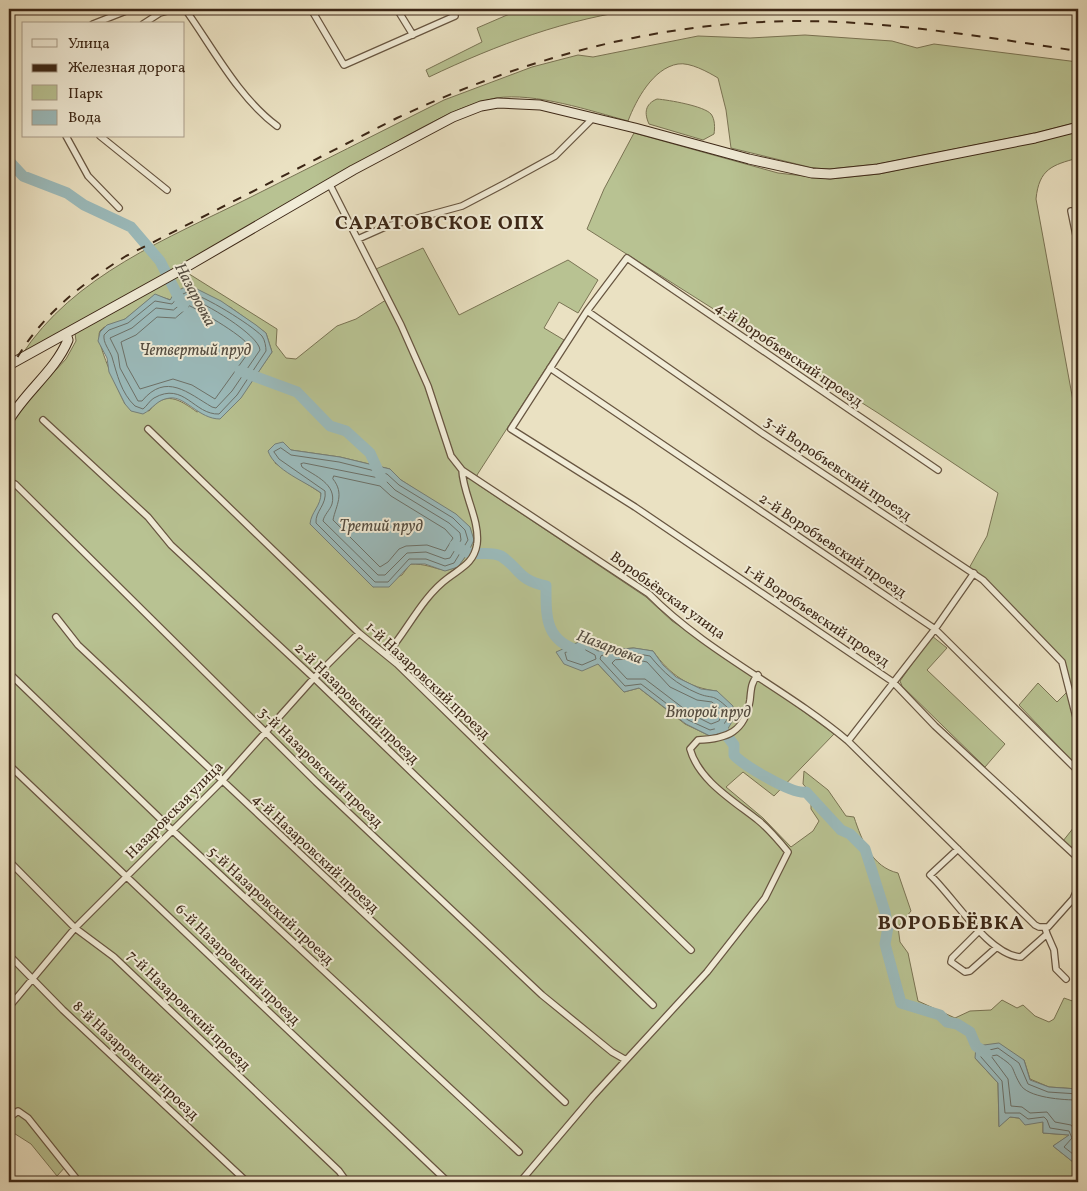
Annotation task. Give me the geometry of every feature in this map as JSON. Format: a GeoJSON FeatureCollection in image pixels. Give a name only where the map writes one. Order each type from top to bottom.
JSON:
{"type":"FeatureCollection","features":[{"type":"Feature","properties":{"kind":"street"},"geometry":{"type":"LineString","coordinates":[[145,22],[160,13],[175,9]]}},
{"type":"Feature","properties":{"kind":"street"},"geometry":{"type":"LineString","coordinates":[[185,9],[248,98],[277,126]]}},
{"type":"Feature","properties":{"kind":"street"},"geometry":{"type":"LineString","coordinates":[[310,9],[344,65],[455,16],[455,11]]}},
{"type":"Feature","properties":{"kind":"street"},"geometry":{"type":"LineString","coordinates":[[397,9],[413,35]]}},
{"type":"Feature","properties":{"kind":"street"},"geometry":{"type":"LineString","coordinates":[[99,22],[126,10]]}},
{"type":"Feature","properties":{"kind":"street"},"geometry":{"type":"LineString","coordinates":[[9,365],[329,183],[452,116],[480,106],[518,103],[540,105],[594,117],[749,159],[812,173],[830,174],[878,169],[1078,127]]}},
{"type":"Feature","properties":{"kind":"street"},"geometry":{"type":"LineString","coordinates":[[358,239],[385,228],[462,206],[555,156],[594,117]]}},
{"type":"Feature","properties":{"kind":"street"},"geometry":{"type":"LineString","coordinates":[[67,138],[88,176],[119,208]]}},
{"type":"Feature","properties":{"kind":"street"},"geometry":{"type":"LineString","coordinates":[[102,138],[167,190]]}},
{"type":"Feature","properties":{"kind":"street","name":"Воробьёвская улица"},"geometry":{"type":"LineString","coordinates":[[329,183],[350,229],[358,239],[401,325],[428,386],[451,456],[462,470],[649,594],[674,619],[758,674],[823,720],[848,741],[1035,925],[1046,931]]}},
{"type":"Feature","properties":{"kind":"street"},"geometry":{"type":"LineString","coordinates":[[1071,211],[1078,245]]}},
{"type":"Feature","properties":{"kind":"street","name":"4-й Воробъевский проезд"},"geometry":{"type":"LineString","coordinates":[[587,312],[627,258],[938,470]]}},
{"type":"Feature","properties":{"kind":"street"},"geometry":{"type":"LineString","coordinates":[[550,368],[587,312]]}},
{"type":"Feature","properties":{"kind":"street","name":"3-й Воробъевский проезд"},"geometry":{"type":"LineString","coordinates":[[587,312],[762,433],[983,580],[1062,662],[1078,725]]}},
{"type":"Feature","properties":{"kind":"street"},"geometry":{"type":"LineString","coordinates":[[9,420],[17,406],[61,356],[68,340],[66,334]]}},
{"type":"Feature","properties":{"kind":"street","name":"1-й Воробъевский проезд"},"geometry":{"type":"LineString","coordinates":[[550,368],[511,429],[635,507],[893,682],[935,726],[1078,858]]}},
{"type":"Feature","properties":{"kind":"street","name":"2-й Воробъевский проезд"},"geometry":{"type":"LineString","coordinates":[[550,368],[935,628],[1078,771]]}},
{"type":"Feature","properties":{"kind":"street","name":"2-й Назаровский проезд"},"geometry":{"type":"LineString","coordinates":[[43,420],[148,517],[171,545],[314,678],[653,1005]]}},
{"type":"Feature","properties":{"kind":"street","name":"1-й Назаровский проезд"},"geometry":{"type":"LineString","coordinates":[[148,428],[359,633],[386,655],[691,950]]}},
{"type":"Feature","properties":{"kind":"street"},"geometry":{"type":"LineString","coordinates":[[386,655],[432,593],[449,577],[466,567],[477,544],[476,531],[462,470]]}},
{"type":"Feature","properties":{"kind":"street","name":"3-й Назаровский проезд"},"geometry":{"type":"LineString","coordinates":[[9,482],[14,484],[266,730],[316,782],[542,995],[612,1052],[626,1060]]}},
{"type":"Feature","properties":{"kind":"street"},"geometry":{"type":"LineString","coordinates":[[848,741],[935,628],[974,573]]}},
{"type":"Feature","properties":{"kind":"street","name":"4-й Назаровский проезд"},"geometry":{"type":"LineString","coordinates":[[56,617],[78,646],[221,782],[565,1102]]}},
{"type":"Feature","properties":{"kind":"street","name":"Назаровская улица"},"geometry":{"type":"LineString","coordinates":[[9,1006],[75,928],[221,782],[314,678],[359,633]]}},
{"type":"Feature","properties":{"kind":"street","name":"5-й Назаровский проезд"},"geometry":{"type":"LineString","coordinates":[[9,673],[172,830],[519,1152]]}},
{"type":"Feature","properties":{"kind":"street"},"geometry":{"type":"LineString","coordinates":[[520,1182],[626,1060],[707,972],[765,898],[788,852],[759,821],[730,800],[709,780],[693,762],[690,749],[698,740],[720,740],[738,728],[749,708],[753,680],[758,674]]}},
{"type":"Feature","properties":{"kind":"street","name":"6-й Назаровский проезд"},"geometry":{"type":"LineString","coordinates":[[9,766],[448,1182]]}},
{"type":"Feature","properties":{"kind":"street"},"geometry":{"type":"LineString","coordinates":[[958,849],[930,875],[996,948],[1013,956],[1020,957],[1046,931],[1073,899],[1078,888]]}},
{"type":"Feature","properties":{"kind":"street","name":"7-й Назаровский проезд"},"geometry":{"type":"LineString","coordinates":[[9,861],[75,928],[114,957],[339,1171],[347,1182]]}},
{"type":"Feature","properties":{"kind":"street"},"geometry":{"type":"LineString","coordinates":[[980,930],[952,958],[951,962],[965,972],[970,971],[996,948]]}},
{"type":"Feature","properties":{"kind":"street"},"geometry":{"type":"LineString","coordinates":[[1046,931],[1054,950],[1056,969],[1066,979]]}},
{"type":"Feature","properties":{"kind":"street","name":"8-й Назаровский проезд"},"geometry":{"type":"LineString","coordinates":[[9,955],[247,1182]]}},
{"type":"Feature","properties":{"kind":"street"},"geometry":{"type":"LineString","coordinates":[[9,1118],[18,1111],[28,1118],[79,1182]]}},
{"type":"Feature","properties":{"kind":"green space"},"geometry":{"type":"Polygon","coordinates":[[[521,9],[642,9],[587,19],[533,34],[480,54],[429,77],[426,70],[482,42],[477,28],[521,9]]]}},
{"type":"Feature","properties":{"kind":"green space"},"geometry":{"type":"Polygon","coordinates":[[[805,35],[892,41],[917,48],[934,44],[1078,62],[1078,122],[1035,133],[878,164],[829,169],[813,168],[731,148],[726,110],[718,78],[688,64],[678,64],[669,67],[653,78],[641,95],[628,121],[545,100],[511,97],[496,98],[462,108],[408,135],[21,356],[42,328],[67,303],[95,281],[125,262],[156,244],[444,100],[532,67],[578,55],[593,57],[698,36],[750,38],[805,35]]]}},
{"type":"Feature","properties":{"kind":"green space"},"geometry":{"type":"Polygon","coordinates":[[[657,99],[686,104],[707,111],[713,118],[714,134],[703,140],[649,124],[646,116],[647,109],[650,103],[657,99]]]}},
{"type":"Feature","properties":{"kind":"green space"},"geometry":{"type":"Polygon","coordinates":[[[1078,132],[1078,158],[1061,163],[1048,170],[1040,181],[1036,199],[1078,428],[1078,767],[1019,705],[1038,683],[1057,702],[1068,691],[1062,662],[968,570],[987,536],[998,493],[878,413],[587,229],[604,189],[634,133],[778,173],[830,179],[879,174],[1078,132]]]}},
{"type":"Feature","properties":{"kind":"green space"},"geometry":{"type":"Polygon","coordinates":[[[423,248],[459,315],[568,260],[598,280],[578,313],[559,302],[544,328],[564,340],[477,475],[477,484],[646,597],[672,621],[759,679],[834,734],[774,796],[743,772],[726,787],[763,818],[791,847],[813,831],[819,821],[811,809],[811,793],[803,784],[804,771],[828,790],[846,816],[854,817],[869,852],[881,865],[898,873],[911,911],[898,927],[900,942],[908,953],[918,1001],[955,1018],[970,1011],[991,1010],[1002,1000],[1017,1008],[1023,1005],[1035,1016],[1049,1022],[1054,1019],[1064,998],[1078,1003],[1078,1089],[1049,1087],[1030,1079],[1024,1060],[975,1058],[998,1083],[999,1126],[1010,1117],[1043,1121],[1043,1133],[1070,1135],[1053,1146],[1078,1166],[1078,1182],[81,1182],[67,1165],[57,1176],[31,1144],[9,1130],[9,427],[20,409],[66,359],[76,341],[75,333],[186,272],[277,329],[276,345],[286,358],[296,359],[337,326],[356,319],[389,298],[376,269],[423,248]],[[155,295],[125,319],[102,328],[100,331],[99,336],[104,355],[125,404],[149,411],[161,400],[172,399],[184,403],[197,412],[247,388],[272,352],[266,333],[230,307],[171,300],[155,295]],[[283,442],[275,463],[321,493],[321,500],[317,508],[358,571],[373,587],[402,575],[410,564],[442,570],[454,568],[468,553],[421,493],[401,480],[390,469],[340,457],[291,450],[283,442]],[[581,641],[598,664],[624,692],[639,688],[685,724],[710,736],[726,732],[717,691],[698,687],[681,679],[666,667],[653,651],[633,648],[598,651],[581,641]]]}},
{"type":"Feature","properties":{"kind":"green space"},"geometry":{"type":"Polygon","coordinates":[[[932,636],[947,648],[927,670],[1005,744],[985,767],[902,686],[900,681],[932,636]]]}},
{"type":"Feature","properties":{"kind":"green space"},"geometry":{"type":"Polygon","coordinates":[[[1078,822],[1078,852],[1063,841],[1078,822]]]}},
{"type":"Feature","properties":{"kind":"water","name":"Четвертый пруд"},"geometry":{"type":"Polygon","coordinates":[[[187,286],[221,301],[256,325],[266,333],[272,352],[241,398],[220,419],[205,415],[176,398],[162,400],[143,414],[131,411],[125,404],[109,372],[107,358],[98,341],[100,332],[107,325],[125,319],[155,294],[170,300],[175,292],[187,286]]]}},
{"type":"Feature","properties":{"kind":"water","name":"Третий пруд"},"geometry":{"type":"Polygon","coordinates":[[[283,442],[291,450],[340,457],[390,469],[401,480],[456,514],[470,527],[474,540],[468,553],[458,567],[445,571],[425,564],[411,564],[389,587],[373,587],[310,524],[321,498],[321,493],[284,470],[272,458],[268,451],[275,444],[283,442]]]}},
{"type":"Feature","properties":{"kind":"water","name":"Второй пруд"},"geometry":{"type":"Polygon","coordinates":[[[581,641],[598,651],[634,648],[653,651],[663,665],[676,677],[701,689],[717,691],[733,706],[733,720],[726,732],[710,736],[686,724],[639,688],[624,692],[598,664],[582,671],[564,664],[556,652],[581,641]]]}},
{"type":"Feature","properties":{"kind":"water"},"geometry":{"type":"Polygon","coordinates":[[[999,1043],[1024,1060],[1030,1080],[1049,1087],[1078,1089],[1078,1166],[1053,1146],[1069,1135],[1043,1133],[1043,1122],[1025,1125],[1019,1118],[1010,1117],[999,1127],[998,1083],[975,1058],[976,1046],[999,1043]]]}},
{"type":"Feature","properties":{"kind":"waterway","name":"Назаровка"},"geometry":{"type":"LineString","coordinates":[[9,161],[23,176],[67,193],[84,205],[131,227],[160,261],[183,306]]}},
{"type":"Feature","properties":{"kind":"waterway","name":"Назаровка"},"geometry":{"type":"LineString","coordinates":[[240,371],[297,392],[330,426],[346,431],[370,453],[382,479]]}},
{"type":"Feature","properties":{"kind":"waterway","name":"Назаровка"},"geometry":{"type":"LineString","coordinates":[[455,545],[469,553],[501,556],[524,577],[546,586],[546,608],[554,634],[568,647],[580,651]]}},
{"type":"Feature","properties":{"kind":"waterway","name":"Назаровка"},"geometry":{"type":"LineString","coordinates":[[720,727],[734,745],[734,755],[739,760],[780,784],[800,792],[806,792],[841,830],[850,834],[865,849],[885,912],[888,927],[885,944],[901,1003],[940,1015],[947,1022],[957,1024],[970,1032],[976,1046],[987,1054]]}},
{"type":"Feature","properties":{"kind":"railway"},"geometry":{"type":"LineString","coordinates":[[9,373],[19,354],[44,321],[74,292],[126,256],[397,118],[452,94],[564,55],[621,40],[679,30],[737,24],[796,21],[857,23],[912,28],[1078,51]]}},
{"type":"Feature","properties":{"kind":"district","name":"САРАТОВСКОЕ ОПХ"},"geometry":{"type":"Point","coordinates":[440,222]}},
{"type":"Feature","properties":{"kind":"district","name":"ВОРОБЬЁВКА"},"geometry":{"type":"Point","coordinates":[951,922]}}]}
